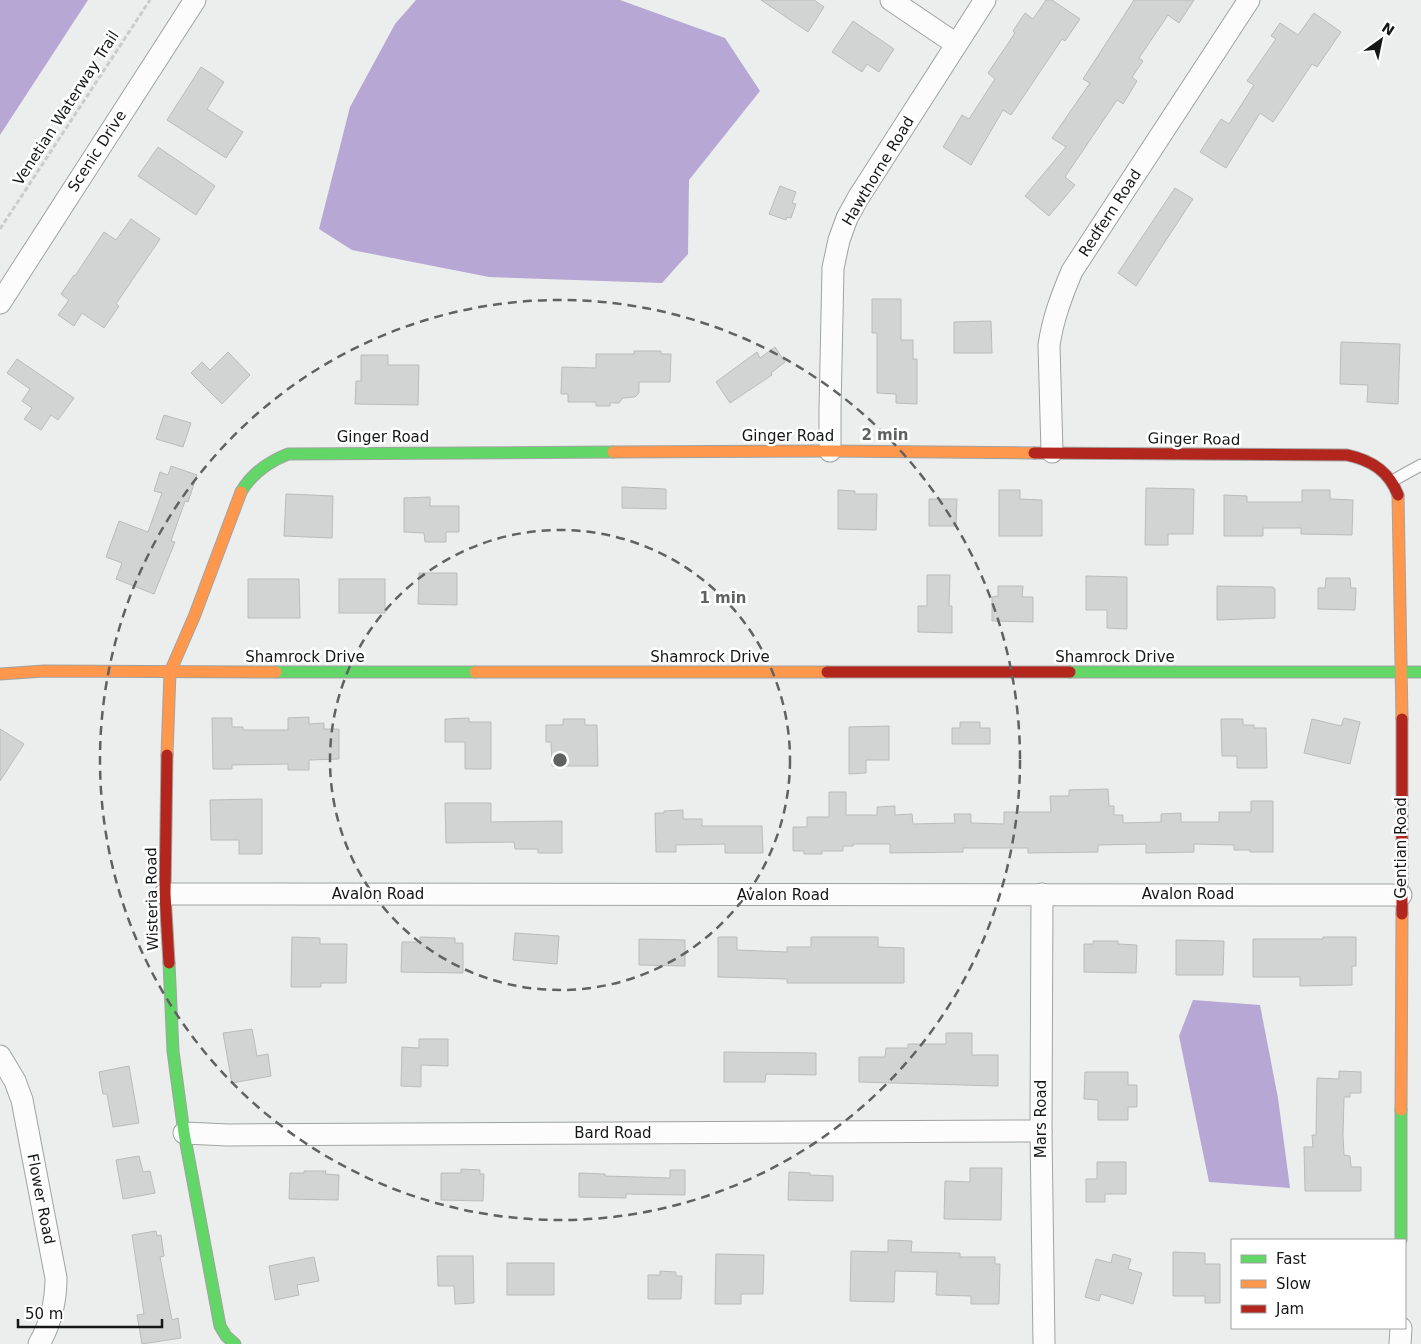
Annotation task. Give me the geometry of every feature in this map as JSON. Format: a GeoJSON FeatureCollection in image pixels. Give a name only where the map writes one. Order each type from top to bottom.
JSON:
{"type":"FeatureCollection","features":[{"type":"Feature","properties":{"kind":"street","name":"Scenic Drive"},"geometry":{"type":"LineString","coordinates":[[0,302],[195,0]]}},
{"type":"Feature","properties":{"kind":"street"},"geometry":{"type":"LineString","coordinates":[[891,0],[956,44]]}},
{"type":"Feature","properties":{"kind":"street","name":"Hawthorne Road"},"geometry":{"type":"LineString","coordinates":[[830,451],[833,268],[839,240],[847,218],[858,198],[985,0]]}},
{"type":"Feature","properties":{"kind":"street","name":"Redfern Road"},"geometry":{"type":"LineString","coordinates":[[1052,452],[1049,345],[1059,302],[1072,271],[1249,0]]}},
{"type":"Feature","properties":{"kind":"street","name":"Ginger Road"},"geometry":{"type":"LineString","coordinates":[[263,465],[288,454],[303,453],[830,451],[1348,455],[1361,457],[1375,464]]}},
{"type":"Feature","properties":{"kind":"street","name":"Gentian Road"},"geometry":{"type":"LineString","coordinates":[[1375,464],[1388,475],[1399,498],[1402,672],[1401,1239]]}},
{"type":"Feature","properties":{"kind":"street","name":"Wisteria Road"},"geometry":{"type":"LineString","coordinates":[[235,1344],[226,1336],[220,1326],[184,1133],[173,1051],[165,894],[167,723],[170,672],[194,617],[238,496],[247,480],[263,465]]}},
{"type":"Feature","properties":{"kind":"street","name":"Shamrock Drive"},"geometry":{"type":"LineString","coordinates":[[0,674],[44,670],[170,672],[1421,672]]}},
{"type":"Feature","properties":{"kind":"street","name":"Avalon Road"},"geometry":{"type":"LineString","coordinates":[[165,894],[1401,895]]}},
{"type":"Feature","properties":{"kind":"street","name":"Mars Road"},"geometry":{"type":"LineString","coordinates":[[1042,894],[1041,1130],[1044,1344]]}},
{"type":"Feature","properties":{"kind":"street","name":"Flower Road"},"geometry":{"type":"LineString","coordinates":[[0,1056],[15,1081],[22,1100],[56,1278],[56,1294],[48,1328],[39,1344]]}},
{"type":"Feature","properties":{"kind":"street","name":"Bard Road"},"geometry":{"type":"LineString","coordinates":[[184,1133],[228,1135],[1041,1130]]}},
{"type":"Feature","properties":{"kind":"street"},"geometry":{"type":"LineString","coordinates":[[1400,1329],[1400,1344]]}},
{"type":"Feature","properties":{"kind":"lane"},"geometry":{"type":"LineString","coordinates":[[1391,481],[1421,466]]}},
{"type":"Feature","properties":{"kind":"path","name":"Venetian Waterway Trail"},"geometry":{"type":"LineString","coordinates":[[0,229],[150,0]]}},
{"type":"Feature","properties":{"kind":"shaded area"},"geometry":{"type":"Polygon","coordinates":[[[0,0],[88,0],[0,135],[0,0]]]}},
{"type":"Feature","properties":{"kind":"shaded area"},"geometry":{"type":"Polygon","coordinates":[[[416,0],[620,0],[725,38],[760,91],[689,180],[688,254],[662,283],[489,277],[352,250],[319,229],[350,107],[395,24],[416,0]]]}},
{"type":"Feature","properties":{"kind":"shaded area"},"geometry":{"type":"Polygon","coordinates":[[[1193,1000],[1260,1005],[1278,1098],[1290,1188],[1209,1182],[1179,1036],[1193,1000]]]}},
{"type":"Feature","properties":{"kind":"building"},"geometry":{"type":"Polygon","coordinates":[[[761,0],[814,0],[824,7],[808,32],[761,0]]]}},
{"type":"Feature","properties":{"kind":"building"},"geometry":{"type":"Polygon","coordinates":[[[1046,0],[1052,0],[1080,19],[1065,41],[1062,39],[1011,115],[1003,110],[971,165],[943,147],[962,115],[969,119],[995,79],[988,73],[1015,33],[1013,31],[1025,13],[1033,19],[1046,0]]]}},
{"type":"Feature","properties":{"kind":"building"},"geometry":{"type":"Polygon","coordinates":[[[1134,0],[1194,0],[1179,23],[1168,15],[1139,58],[1143,61],[1132,77],[1137,81],[1123,104],[1117,100],[1065,177],[1075,185],[1049,216],[1025,196],[1066,147],[1052,138],[1090,83],[1083,79],[1134,0]]]}},
{"type":"Feature","properties":{"kind":"building"},"geometry":{"type":"Polygon","coordinates":[[[1314,13],[1341,32],[1317,67],[1312,64],[1273,122],[1260,113],[1226,168],[1200,152],[1221,119],[1229,124],[1254,85],[1247,81],[1276,39],[1271,36],[1280,23],[1298,35],[1314,13]]]}},
{"type":"Feature","properties":{"kind":"building"},"geometry":{"type":"Polygon","coordinates":[[[853,21],[894,49],[879,72],[867,64],[862,72],[832,52],[853,21]]]}},
{"type":"Feature","properties":{"kind":"building"},"geometry":{"type":"Polygon","coordinates":[[[201,67],[224,82],[207,109],[243,132],[226,158],[167,120],[201,67]]]}},
{"type":"Feature","properties":{"kind":"building"},"geometry":{"type":"Polygon","coordinates":[[[158,147],[215,186],[196,215],[138,176],[158,147]]]}},
{"type":"Feature","properties":{"kind":"building"},"geometry":{"type":"Polygon","coordinates":[[[780,186],[796,192],[792,203],[796,204],[791,218],[787,217],[786,220],[769,214],[780,186]]]}},
{"type":"Feature","properties":{"kind":"building"},"geometry":{"type":"Polygon","coordinates":[[[1175,188],[1193,199],[1136,286],[1118,273],[1175,188]]]}},
{"type":"Feature","properties":{"kind":"building"},"geometry":{"type":"Polygon","coordinates":[[[131,219],[160,239],[116,304],[119,306],[104,328],[82,313],[74,326],[58,315],[69,300],[61,294],[104,232],[116,240],[131,219]]]}},
{"type":"Feature","properties":{"kind":"building"},"geometry":{"type":"Polygon","coordinates":[[[872,299],[901,299],[901,340],[913,340],[913,359],[917,359],[917,404],[896,403],[896,394],[877,393],[877,333],[872,333],[872,299]]]}},
{"type":"Feature","properties":{"kind":"building"},"geometry":{"type":"Polygon","coordinates":[[[991,321],[992,353],[954,353],[954,322],[991,321]]]}},
{"type":"Feature","properties":{"kind":"building"},"geometry":{"type":"Polygon","coordinates":[[[1341,342],[1400,344],[1398,404],[1367,402],[1368,385],[1340,384],[1341,342]]]}},
{"type":"Feature","properties":{"kind":"building"},"geometry":{"type":"Polygon","coordinates":[[[775,347],[785,362],[771,373],[772,375],[730,403],[716,382],[757,352],[760,358],[775,347]]]}},
{"type":"Feature","properties":{"kind":"building"},"geometry":{"type":"Polygon","coordinates":[[[634,351],[661,351],[661,354],[671,354],[670,382],[639,382],[639,393],[635,397],[623,398],[619,403],[610,403],[610,406],[596,406],[596,402],[568,402],[568,394],[561,394],[562,367],[596,368],[596,354],[634,354],[634,351]]]}},
{"type":"Feature","properties":{"kind":"building"},"geometry":{"type":"Polygon","coordinates":[[[228,352],[250,375],[222,404],[191,373],[202,362],[210,370],[228,352]]]}},
{"type":"Feature","properties":{"kind":"building"},"geometry":{"type":"Polygon","coordinates":[[[361,355],[388,355],[388,365],[419,365],[418,405],[355,404],[356,381],[361,381],[361,355]]]}},
{"type":"Feature","properties":{"kind":"building"},"geometry":{"type":"Polygon","coordinates":[[[17,359],[74,398],[58,420],[51,415],[41,430],[24,419],[32,408],[22,401],[30,389],[7,373],[17,359]]]}},
{"type":"Feature","properties":{"kind":"building"},"geometry":{"type":"Polygon","coordinates":[[[164,415],[191,423],[183,447],[156,439],[164,415]]]}},
{"type":"Feature","properties":{"kind":"building"},"geometry":{"type":"Polygon","coordinates":[[[171,466],[197,475],[188,502],[185,501],[171,541],[175,542],[154,594],[116,579],[122,563],[106,557],[119,521],[148,532],[162,493],[154,491],[160,472],[168,475],[171,466]]]}},
{"type":"Feature","properties":{"kind":"building"},"geometry":{"type":"Polygon","coordinates":[[[622,487],[666,489],[666,509],[622,508],[622,487]]]}},
{"type":"Feature","properties":{"kind":"building"},"geometry":{"type":"Polygon","coordinates":[[[1146,488],[1194,489],[1193,534],[1168,534],[1168,545],[1145,545],[1146,488]]]}},
{"type":"Feature","properties":{"kind":"building"},"geometry":{"type":"Polygon","coordinates":[[[838,490],[855,491],[855,494],[877,494],[876,530],[838,529],[838,490]]]}},
{"type":"Feature","properties":{"kind":"building"},"geometry":{"type":"Polygon","coordinates":[[[999,490],[1020,490],[1020,499],[1042,500],[1042,536],[999,536],[999,490]]]}},
{"type":"Feature","properties":{"kind":"building"},"geometry":{"type":"Polygon","coordinates":[[[1302,490],[1330,490],[1330,499],[1353,500],[1352,535],[1301,534],[1301,528],[1263,528],[1263,536],[1224,536],[1224,495],[1247,496],[1247,502],[1302,502],[1302,490]]]}},
{"type":"Feature","properties":{"kind":"building"},"geometry":{"type":"Polygon","coordinates":[[[286,494],[333,496],[332,538],[284,536],[286,494]]]}},
{"type":"Feature","properties":{"kind":"building"},"geometry":{"type":"Polygon","coordinates":[[[430,497],[430,506],[459,506],[459,532],[446,532],[446,542],[425,542],[424,533],[404,532],[404,498],[430,497]]]}},
{"type":"Feature","properties":{"kind":"building"},"geometry":{"type":"Polygon","coordinates":[[[929,499],[957,499],[956,526],[929,526],[929,499]]]}},
{"type":"Feature","properties":{"kind":"building"},"geometry":{"type":"Polygon","coordinates":[[[419,573],[457,573],[457,605],[418,604],[419,573]]]}},
{"type":"Feature","properties":{"kind":"building"},"geometry":{"type":"Polygon","coordinates":[[[927,575],[950,575],[949,606],[952,606],[952,633],[918,632],[918,606],[927,606],[927,575]]]}},
{"type":"Feature","properties":{"kind":"building"},"geometry":{"type":"Polygon","coordinates":[[[1086,576],[1127,577],[1127,629],[1107,628],[1107,610],[1086,610],[1086,576]]]}},
{"type":"Feature","properties":{"kind":"building"},"geometry":{"type":"Polygon","coordinates":[[[1326,578],[1350,578],[1351,588],[1356,588],[1355,610],[1318,609],[1318,588],[1325,588],[1326,578]]]}},
{"type":"Feature","properties":{"kind":"building"},"geometry":{"type":"Polygon","coordinates":[[[248,579],[299,579],[300,618],[248,618],[248,579]]]}},
{"type":"Feature","properties":{"kind":"building"},"geometry":{"type":"Polygon","coordinates":[[[339,579],[385,579],[385,613],[339,613],[339,579]]]}},
{"type":"Feature","properties":{"kind":"building"},"geometry":{"type":"Polygon","coordinates":[[[998,586],[1023,586],[1022,597],[1033,597],[1033,622],[992,621],[992,597],[998,596],[998,586]]]}},
{"type":"Feature","properties":{"kind":"building"},"geometry":{"type":"Polygon","coordinates":[[[1217,586],[1273,587],[1275,589],[1275,618],[1217,620],[1217,586]]]}},
{"type":"Feature","properties":{"kind":"building"},"geometry":{"type":"Polygon","coordinates":[[[309,717],[309,724],[324,723],[324,729],[339,729],[339,759],[309,760],[309,770],[288,770],[288,764],[232,765],[232,769],[213,769],[212,718],[232,718],[232,727],[243,727],[243,730],[288,730],[288,718],[309,717]]]}},
{"type":"Feature","properties":{"kind":"building"},"geometry":{"type":"Polygon","coordinates":[[[469,718],[469,722],[491,722],[491,769],[465,769],[465,742],[445,742],[445,719],[469,718]]]}},
{"type":"Feature","properties":{"kind":"building"},"geometry":{"type":"Polygon","coordinates":[[[1344,718],[1360,722],[1350,764],[1304,753],[1312,719],[1341,726],[1344,718]]]}},
{"type":"Feature","properties":{"kind":"building"},"geometry":{"type":"Polygon","coordinates":[[[563,719],[585,719],[585,725],[597,725],[598,766],[552,766],[551,742],[546,742],[546,725],[563,725],[563,719]]]}},
{"type":"Feature","properties":{"kind":"building"},"geometry":{"type":"Polygon","coordinates":[[[1221,719],[1243,719],[1243,725],[1254,725],[1254,728],[1266,728],[1267,768],[1237,768],[1237,756],[1222,756],[1221,719]]]}},
{"type":"Feature","properties":{"kind":"building"},"geometry":{"type":"Polygon","coordinates":[[[960,722],[980,722],[980,728],[990,728],[990,744],[952,744],[952,728],[960,728],[960,722]]]}},
{"type":"Feature","properties":{"kind":"building"},"geometry":{"type":"Polygon","coordinates":[[[889,726],[889,760],[866,760],[866,773],[849,774],[849,727],[889,726]]]}},
{"type":"Feature","properties":{"kind":"building"},"geometry":{"type":"Polygon","coordinates":[[[0,729],[24,744],[0,781],[0,729]]]}},
{"type":"Feature","properties":{"kind":"building"},"geometry":{"type":"Polygon","coordinates":[[[1108,789],[1109,806],[1114,806],[1114,815],[1123,815],[1123,823],[1161,822],[1161,814],[1181,813],[1181,822],[1219,822],[1219,812],[1251,812],[1251,801],[1273,801],[1273,852],[1234,850],[1234,845],[1194,844],[1194,852],[1146,853],[1146,844],[1098,845],[1098,852],[1028,853],[1028,848],[963,848],[963,852],[890,853],[890,844],[853,844],[853,846],[843,846],[843,851],[822,851],[822,854],[804,854],[804,851],[793,851],[793,827],[807,827],[807,817],[829,817],[829,792],[846,792],[846,815],[877,815],[877,807],[895,806],[895,815],[912,814],[913,824],[955,823],[954,814],[971,814],[971,823],[1004,824],[1004,812],[1051,812],[1050,796],[1069,796],[1069,790],[1108,789]]]}},
{"type":"Feature","properties":{"kind":"building"},"geometry":{"type":"Polygon","coordinates":[[[262,799],[262,854],[239,854],[239,840],[211,840],[210,800],[262,799]]]}},
{"type":"Feature","properties":{"kind":"building"},"geometry":{"type":"Polygon","coordinates":[[[445,803],[491,803],[491,822],[562,821],[562,853],[538,853],[538,849],[515,849],[514,842],[446,843],[445,803]]]}},
{"type":"Feature","properties":{"kind":"building"},"geometry":{"type":"Polygon","coordinates":[[[683,810],[683,819],[702,819],[702,826],[762,826],[763,853],[725,853],[725,844],[676,845],[676,852],[656,852],[655,813],[683,810]]]}},
{"type":"Feature","properties":{"kind":"building"},"geometry":{"type":"Polygon","coordinates":[[[515,933],[559,936],[557,964],[513,960],[515,933]]]}},
{"type":"Feature","properties":{"kind":"building"},"geometry":{"type":"Polygon","coordinates":[[[292,937],[320,938],[320,944],[347,944],[346,983],[321,983],[321,987],[291,987],[292,937]]]}},
{"type":"Feature","properties":{"kind":"building"},"geometry":{"type":"Polygon","coordinates":[[[420,937],[455,938],[455,943],[463,943],[463,973],[401,972],[402,942],[420,942],[420,937]]]}},
{"type":"Feature","properties":{"kind":"building"},"geometry":{"type":"Polygon","coordinates":[[[718,937],[737,937],[737,950],[787,952],[787,947],[811,947],[811,937],[878,937],[878,947],[904,948],[904,983],[787,983],[787,979],[718,977],[718,937]]]}},
{"type":"Feature","properties":{"kind":"building"},"geometry":{"type":"Polygon","coordinates":[[[1323,937],[1356,937],[1356,966],[1352,966],[1352,985],[1300,986],[1300,977],[1253,977],[1253,939],[1323,939],[1323,937]]]}},
{"type":"Feature","properties":{"kind":"building"},"geometry":{"type":"Polygon","coordinates":[[[639,939],[685,940],[685,966],[639,965],[639,939]]]}},
{"type":"Feature","properties":{"kind":"building"},"geometry":{"type":"Polygon","coordinates":[[[1176,940],[1224,941],[1223,975],[1176,975],[1176,940]]]}},
{"type":"Feature","properties":{"kind":"building"},"geometry":{"type":"Polygon","coordinates":[[[1093,941],[1118,941],[1118,944],[1137,945],[1136,973],[1084,972],[1084,944],[1093,944],[1093,941]]]}},
{"type":"Feature","properties":{"kind":"building"},"geometry":{"type":"Polygon","coordinates":[[[252,1029],[257,1056],[268,1054],[271,1076],[232,1083],[223,1033],[252,1029]]]}},
{"type":"Feature","properties":{"kind":"building"},"geometry":{"type":"Polygon","coordinates":[[[946,1033],[972,1033],[972,1055],[998,1055],[998,1086],[859,1082],[859,1057],[885,1057],[886,1048],[908,1048],[908,1044],[946,1044],[946,1033]]]}},
{"type":"Feature","properties":{"kind":"building"},"geometry":{"type":"Polygon","coordinates":[[[419,1039],[448,1039],[448,1066],[421,1065],[421,1087],[401,1086],[402,1047],[419,1048],[419,1039]]]}},
{"type":"Feature","properties":{"kind":"building"},"geometry":{"type":"Polygon","coordinates":[[[724,1052],[816,1053],[816,1075],[766,1074],[765,1082],[724,1082],[724,1052]]]}},
{"type":"Feature","properties":{"kind":"building"},"geometry":{"type":"Polygon","coordinates":[[[129,1066],[139,1123],[113,1127],[107,1094],[103,1094],[99,1072],[129,1066]]]}},
{"type":"Feature","properties":{"kind":"building"},"geometry":{"type":"Polygon","coordinates":[[[1339,1071],[1361,1072],[1361,1093],[1350,1093],[1350,1097],[1344,1097],[1343,1135],[1344,1155],[1350,1156],[1351,1167],[1361,1167],[1361,1191],[1305,1191],[1304,1147],[1313,1147],[1312,1135],[1316,1135],[1317,1078],[1339,1079],[1339,1071]]]}},
{"type":"Feature","properties":{"kind":"building"},"geometry":{"type":"Polygon","coordinates":[[[1085,1072],[1128,1072],[1128,1085],[1137,1085],[1137,1107],[1128,1107],[1128,1120],[1098,1120],[1098,1100],[1084,1099],[1085,1072]]]}},
{"type":"Feature","properties":{"kind":"building"},"geometry":{"type":"Polygon","coordinates":[[[139,1156],[143,1172],[150,1171],[155,1193],[123,1199],[116,1160],[139,1156]]]}},
{"type":"Feature","properties":{"kind":"building"},"geometry":{"type":"Polygon","coordinates":[[[1097,1162],[1126,1162],[1126,1194],[1105,1194],[1105,1202],[1086,1202],[1086,1179],[1097,1179],[1097,1162]]]}},
{"type":"Feature","properties":{"kind":"building"},"geometry":{"type":"Polygon","coordinates":[[[970,1168],[1002,1168],[1001,1220],[944,1219],[945,1181],[970,1182],[970,1168]]]}},
{"type":"Feature","properties":{"kind":"building"},"geometry":{"type":"Polygon","coordinates":[[[461,1169],[480,1170],[480,1174],[484,1174],[483,1201],[441,1200],[441,1173],[461,1173],[461,1169]]]}},
{"type":"Feature","properties":{"kind":"building"},"geometry":{"type":"Polygon","coordinates":[[[670,1170],[685,1170],[685,1195],[626,1194],[626,1198],[579,1197],[579,1173],[605,1174],[605,1176],[670,1178],[670,1170]]]}},
{"type":"Feature","properties":{"kind":"building"},"geometry":{"type":"Polygon","coordinates":[[[304,1171],[326,1171],[325,1174],[339,1175],[338,1200],[289,1199],[290,1173],[304,1173],[304,1171]]]}},
{"type":"Feature","properties":{"kind":"building"},"geometry":{"type":"Polygon","coordinates":[[[789,1172],[833,1176],[833,1201],[788,1200],[789,1172]]]}},
{"type":"Feature","properties":{"kind":"building"},"geometry":{"type":"Polygon","coordinates":[[[156,1231],[157,1236],[161,1235],[164,1256],[160,1257],[172,1320],[178,1318],[181,1338],[142,1344],[137,1315],[144,1314],[132,1235],[156,1231]]]}},
{"type":"Feature","properties":{"kind":"building"},"geometry":{"type":"Polygon","coordinates":[[[888,1240],[912,1241],[911,1252],[960,1253],[960,1257],[995,1257],[995,1264],[1000,1264],[999,1304],[971,1304],[971,1296],[936,1295],[937,1272],[895,1271],[894,1302],[850,1301],[851,1251],[888,1252],[888,1240]]]}},
{"type":"Feature","properties":{"kind":"building"},"geometry":{"type":"Polygon","coordinates":[[[1173,1252],[1205,1253],[1205,1264],[1220,1264],[1220,1303],[1205,1303],[1205,1296],[1173,1296],[1173,1252]]]}},
{"type":"Feature","properties":{"kind":"building"},"geometry":{"type":"Polygon","coordinates":[[[716,1254],[764,1255],[763,1294],[741,1294],[741,1304],[715,1304],[716,1254]]]}},
{"type":"Feature","properties":{"kind":"building"},"geometry":{"type":"Polygon","coordinates":[[[1113,1254],[1131,1259],[1128,1269],[1142,1273],[1133,1304],[1101,1294],[1099,1301],[1085,1297],[1096,1259],[1111,1263],[1113,1254]]]}},
{"type":"Feature","properties":{"kind":"building"},"geometry":{"type":"Polygon","coordinates":[[[437,1256],[473,1256],[474,1303],[455,1304],[454,1286],[438,1286],[437,1256]]]}},
{"type":"Feature","properties":{"kind":"building"},"geometry":{"type":"Polygon","coordinates":[[[314,1257],[319,1281],[297,1285],[299,1295],[275,1300],[269,1266],[314,1257]]]}},
{"type":"Feature","properties":{"kind":"building"},"geometry":{"type":"Polygon","coordinates":[[[507,1263],[554,1263],[554,1295],[507,1295],[507,1263]]]}},
{"type":"Feature","properties":{"kind":"building"},"geometry":{"type":"Polygon","coordinates":[[[660,1271],[676,1272],[676,1276],[682,1276],[681,1299],[648,1299],[648,1275],[660,1275],[660,1271]]]}},
{"type":"Feature","properties":{"kind":"traffic: fast"},"geometry":{"type":"LineString","coordinates":[[241,492],[250,479],[261,469],[288,454],[613,452]]}},
{"type":"Feature","properties":{"kind":"traffic: fast"},"geometry":{"type":"LineString","coordinates":[[276,672],[475,672]]}},
{"type":"Feature","properties":{"kind":"traffic: fast"},"geometry":{"type":"LineString","coordinates":[[1070,672],[1420,672]]}},
{"type":"Feature","properties":{"kind":"traffic: fast"},"geometry":{"type":"LineString","coordinates":[[169,963],[173,1051],[184,1133],[220,1326],[226,1336],[235,1344]]}},
{"type":"Feature","properties":{"kind":"traffic: fast"},"geometry":{"type":"LineString","coordinates":[[1401,1110],[1401,1239]]}},
{"type":"Feature","properties":{"kind":"traffic: slow"},"geometry":{"type":"LineString","coordinates":[[613,452],[830,451],[1034,453]]}},
{"type":"Feature","properties":{"kind":"traffic: slow"},"geometry":{"type":"LineString","coordinates":[[167,755],[170,672],[194,617],[241,492]]}},
{"type":"Feature","properties":{"kind":"traffic: slow"},"geometry":{"type":"LineString","coordinates":[[1398,495],[1402,719]]}},
{"type":"Feature","properties":{"kind":"traffic: slow"},"geometry":{"type":"LineString","coordinates":[[0,674],[44,671],[276,672]]}},
{"type":"Feature","properties":{"kind":"traffic: slow"},"geometry":{"type":"LineString","coordinates":[[475,672],[827,672]]}},
{"type":"Feature","properties":{"kind":"traffic: slow"},"geometry":{"type":"LineString","coordinates":[[1401,1110],[1402,914]]}},
{"type":"Feature","properties":{"kind":"traffic: jam"},"geometry":{"type":"LineString","coordinates":[[1034,453],[1347,455],[1364,460],[1378,468],[1390,479],[1398,495]]}},
{"type":"Feature","properties":{"kind":"traffic: jam"},"geometry":{"type":"LineString","coordinates":[[827,672],[1070,672]]}},
{"type":"Feature","properties":{"kind":"traffic: jam"},"geometry":{"type":"LineString","coordinates":[[1402,719],[1402,914]]}},
{"type":"Feature","properties":{"kind":"traffic: jam"},"geometry":{"type":"LineString","coordinates":[[167,755],[165,894],[169,963]]}}]}
